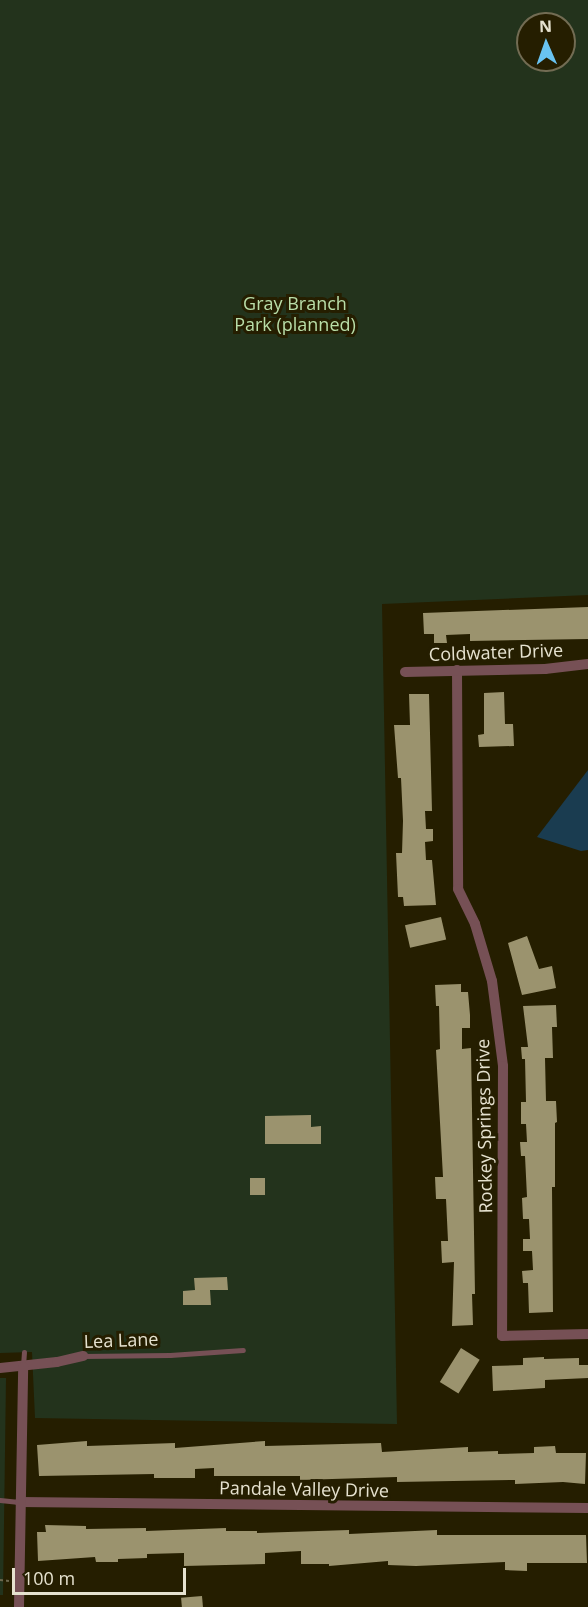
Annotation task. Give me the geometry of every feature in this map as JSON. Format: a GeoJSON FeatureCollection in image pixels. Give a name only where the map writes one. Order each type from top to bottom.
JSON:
{"type":"FeatureCollection","features":[{"type":"Feature","properties":{"kind":"street","name":"Coldwater Drive"},"geometry":{"type":"LineString","coordinates":[[405,672],[545,669],[588,664]]}},
{"type":"Feature","properties":{"kind":"street","name":"Rockey Springs Drive"},"geometry":{"type":"LineString","coordinates":[[457,670],[458,889],[475,924],[492,981],[503,1066],[502,1336],[588,1334]]}},
{"type":"Feature","properties":{"kind":"street","name":"Lea Lane"},"geometry":{"type":"LineString","coordinates":[[0,1368],[23,1367],[83,1356]]}},
{"type":"Feature","properties":{"kind":"street"},"geometry":{"type":"LineString","coordinates":[[19,1607],[23,1367]]}},
{"type":"Feature","properties":{"kind":"street","name":"Pandale Valley Drive"},"geometry":{"type":"LineString","coordinates":[[20,1502],[588,1508]]}},
{"type":"Feature","properties":{"kind":"lane","name":"Lea Lane"},"geometry":{"type":"LineString","coordinates":[[83,1356],[170,1355],[243,1350]]}},
{"type":"Feature","properties":{"kind":"lane"},"geometry":{"type":"LineString","coordinates":[[23,1367],[24,1352]]}},
{"type":"Feature","properties":{"kind":"lane"},"geometry":{"type":"LineString","coordinates":[[0,1500],[20,1502]]}},
{"type":"Feature","properties":{"kind":"green space","name":"Gray Branch Park (planned)"},"geometry":{"type":"Polygon","coordinates":[[[0,0],[588,0],[588,595],[382,604],[397,1424],[35,1418],[32,1352],[0,1353],[0,0]]]}},
{"type":"Feature","properties":{"kind":"green space"},"geometry":{"type":"Polygon","coordinates":[[[0,1378],[6,1378],[3,1595],[0,1595],[0,1378]]]}},
{"type":"Feature","properties":{"kind":"water"},"geometry":{"type":"Polygon","coordinates":[[[588,770],[588,850],[581,851],[537,837],[588,770]]]}},
{"type":"Feature","properties":{"kind":"building"},"geometry":{"type":"Polygon","coordinates":[[[588,607],[588,639],[470,641],[470,634],[446,635],[447,643],[434,643],[434,634],[424,634],[423,613],[588,607]]]}},
{"type":"Feature","properties":{"kind":"building"},"geometry":{"type":"Polygon","coordinates":[[[504,692],[505,724],[513,724],[514,746],[479,747],[478,735],[484,734],[484,693],[504,692]]]}},
{"type":"Feature","properties":{"kind":"building"},"geometry":{"type":"Polygon","coordinates":[[[409,694],[429,694],[432,811],[425,811],[426,829],[433,829],[433,841],[425,842],[426,860],[432,860],[436,905],[404,906],[403,897],[398,897],[396,853],[402,853],[403,821],[401,778],[398,778],[394,725],[410,725],[409,694]]]}},
{"type":"Feature","properties":{"kind":"building"},"geometry":{"type":"Polygon","coordinates":[[[441,917],[446,939],[410,948],[405,925],[441,917]]]}},
{"type":"Feature","properties":{"kind":"building"},"geometry":{"type":"Polygon","coordinates":[[[527,936],[539,969],[552,966],[556,988],[522,995],[508,943],[527,936]]]}},
{"type":"Feature","properties":{"kind":"building"},"geometry":{"type":"Polygon","coordinates":[[[461,984],[461,992],[468,992],[470,1015],[470,1028],[462,1028],[462,1049],[471,1048],[475,1294],[472,1294],[473,1325],[452,1326],[454,1262],[442,1263],[441,1241],[448,1241],[446,1199],[436,1199],[435,1177],[443,1177],[436,1050],[440,1049],[439,1006],[436,1006],[435,985],[461,984]]]}},
{"type":"Feature","properties":{"kind":"building"},"geometry":{"type":"Polygon","coordinates":[[[556,1005],[557,1027],[552,1027],[553,1058],[545,1058],[546,1101],[556,1101],[557,1122],[555,1123],[555,1187],[552,1187],[553,1312],[529,1313],[528,1283],[523,1283],[522,1271],[533,1270],[532,1251],[523,1251],[523,1239],[530,1239],[529,1219],[523,1219],[522,1198],[527,1197],[525,1156],[521,1156],[520,1142],[527,1142],[526,1124],[521,1124],[521,1102],[526,1102],[525,1059],[522,1059],[521,1047],[528,1047],[523,1006],[556,1005]]]}},
{"type":"Feature","properties":{"kind":"building"},"geometry":{"type":"Polygon","coordinates":[[[311,1115],[311,1127],[321,1126],[321,1144],[265,1144],[265,1116],[311,1115]]]}},
{"type":"Feature","properties":{"kind":"building"},"geometry":{"type":"Polygon","coordinates":[[[250,1178],[265,1178],[265,1195],[250,1195],[250,1178]]]}},
{"type":"Feature","properties":{"kind":"building"},"geometry":{"type":"Polygon","coordinates":[[[227,1277],[228,1290],[210,1290],[211,1305],[183,1305],[183,1291],[195,1290],[194,1278],[227,1277]]]}},
{"type":"Feature","properties":{"kind":"building"},"geometry":{"type":"Polygon","coordinates":[[[461,1348],[480,1360],[458,1394],[440,1382],[461,1348]]]}},
{"type":"Feature","properties":{"kind":"building"},"geometry":{"type":"Polygon","coordinates":[[[544,1357],[544,1359],[579,1358],[579,1365],[588,1365],[588,1378],[545,1380],[545,1388],[493,1391],[492,1366],[523,1365],[523,1358],[544,1357]]]}},
{"type":"Feature","properties":{"kind":"building"},"geometry":{"type":"Polygon","coordinates":[[[87,1441],[87,1446],[175,1443],[175,1448],[265,1441],[265,1446],[381,1443],[382,1452],[468,1447],[468,1452],[498,1451],[498,1454],[534,1453],[534,1447],[555,1446],[556,1453],[586,1453],[585,1484],[563,1482],[515,1484],[515,1480],[397,1482],[397,1477],[300,1480],[300,1476],[214,1476],[214,1468],[195,1469],[195,1478],[154,1478],[154,1474],[39,1476],[37,1445],[87,1441]]]}},
{"type":"Feature","properties":{"kind":"building"},"geometry":{"type":"Polygon","coordinates":[[[45,1525],[86,1526],[86,1529],[146,1528],[146,1531],[226,1528],[226,1531],[257,1531],[257,1533],[349,1530],[349,1534],[437,1530],[437,1535],[586,1535],[587,1563],[527,1563],[527,1571],[505,1570],[505,1562],[416,1566],[388,1565],[388,1561],[329,1566],[329,1564],[301,1564],[301,1551],[265,1553],[265,1564],[184,1566],[184,1553],[147,1554],[147,1558],[118,1559],[118,1562],[96,1562],[95,1557],[38,1561],[37,1532],[46,1532],[45,1525]]]}},
{"type":"Feature","properties":{"kind":"building"},"geometry":{"type":"Polygon","coordinates":[[[202,1596],[203,1607],[182,1607],[181,1598],[202,1596]]]}}]}
